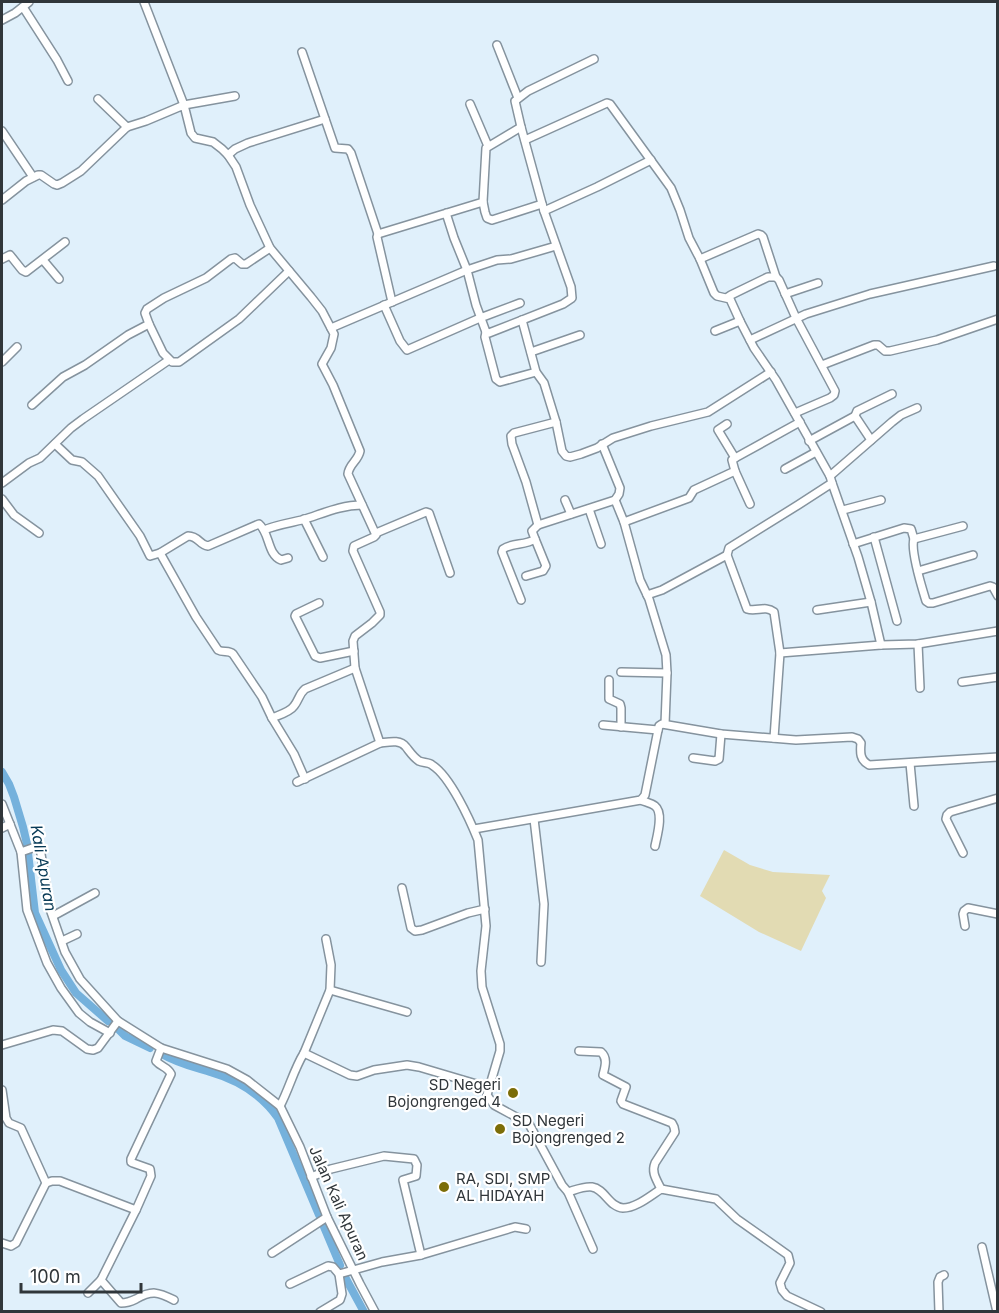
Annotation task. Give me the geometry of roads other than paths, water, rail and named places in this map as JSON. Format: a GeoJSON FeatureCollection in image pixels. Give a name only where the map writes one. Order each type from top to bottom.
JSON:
{"type":"FeatureCollection","features":[{"type":"Feature","properties":{"kind":"street"},"geometry":{"type":"LineString","coordinates":[[144,2],[184,105],[191,133],[195,138],[213,142],[228,155],[236,167],[270,248],[312,297],[334,334],[322,364],[360,452],[359,457],[350,466],[348,474],[376,532],[376,536],[354,546],[353,551],[380,615],[353,638],[355,668],[380,743]]}},
{"type":"Feature","properties":{"kind":"street"},"geometry":{"type":"LineString","coordinates":[[2,20],[26,4],[68,81]]}},
{"type":"Feature","properties":{"kind":"street"},"geometry":{"type":"LineString","coordinates":[[497,45],[518,98]]}},
{"type":"Feature","properties":{"kind":"street"},"geometry":{"type":"LineString","coordinates":[[302,52],[335,148],[348,149],[351,153],[378,234],[392,302]]}},
{"type":"Feature","properties":{"kind":"street"},"geometry":{"type":"LineString","coordinates":[[486,332],[522,320],[572,298],[571,287],[543,208],[515,102],[528,91],[594,59]]}},
{"type":"Feature","properties":{"kind":"street"},"geometry":{"type":"LineString","coordinates":[[2,200],[33,177],[41,175],[54,184],[62,183],[81,171],[127,127],[184,105],[235,96]]}},
{"type":"Feature","properties":{"kind":"street"},"geometry":{"type":"LineString","coordinates":[[98,99],[127,127]]}},
{"type":"Feature","properties":{"kind":"street"},"geometry":{"type":"LineString","coordinates":[[525,140],[609,103],[670,188],[689,238],[714,293],[717,296],[728,297],[768,277],[776,277]]}},
{"type":"Feature","properties":{"kind":"street"},"geometry":{"type":"LineString","coordinates":[[470,104],[488,146]]}},
{"type":"Feature","properties":{"kind":"street"},"geometry":{"type":"LineString","coordinates":[[228,155],[248,143],[325,119]]}},
{"type":"Feature","properties":{"kind":"street"},"geometry":{"type":"LineString","coordinates":[[521,127],[488,146],[485,151],[484,212],[487,218],[492,220],[543,208],[607,183],[651,160]]}},
{"type":"Feature","properties":{"kind":"street"},"geometry":{"type":"LineString","coordinates":[[2,131],[33,177]]}},
{"type":"Feature","properties":{"kind":"street"},"geometry":{"type":"LineString","coordinates":[[378,234],[483,202]]}},
{"type":"Feature","properties":{"kind":"street"},"geometry":{"type":"LineString","coordinates":[[446,213],[486,332],[484,337],[496,379],[500,382],[536,372]]}},
{"type":"Feature","properties":{"kind":"street"},"geometry":{"type":"LineString","coordinates":[[700,259],[758,234],[763,237],[776,277],[834,387],[834,395],[830,398],[795,413]]}},
{"type":"Feature","properties":{"kind":"street"},"geometry":{"type":"LineString","coordinates":[[2,259],[10,255],[26,272],[65,242]]}},
{"type":"Feature","properties":{"kind":"street"},"geometry":{"type":"LineString","coordinates":[[331,328],[467,270],[497,260],[556,246]]}},
{"type":"Feature","properties":{"kind":"street"},"geometry":{"type":"LineString","coordinates":[[270,248],[244,264],[237,258],[231,259],[206,279],[164,298],[147,309],[145,313],[163,353],[174,363],[179,362],[239,319],[289,271]]}},
{"type":"Feature","properties":{"kind":"street"},"geometry":{"type":"LineString","coordinates":[[43,260],[59,279]]}},
{"type":"Feature","properties":{"kind":"street"},"geometry":{"type":"LineString","coordinates":[[750,340],[796,318],[870,294],[994,266]]}},
{"type":"Feature","properties":{"kind":"street"},"geometry":{"type":"LineString","coordinates":[[785,294],[818,282]]}},
{"type":"Feature","properties":{"kind":"street"},"geometry":{"type":"LineString","coordinates":[[728,297],[750,340],[795,413],[831,480],[843,510],[871,602],[881,645]]}},
{"type":"Feature","properties":{"kind":"street"},"geometry":{"type":"LineString","coordinates":[[384,306],[407,350],[520,303]]}},
{"type":"Feature","properties":{"kind":"street"},"geometry":{"type":"LineString","coordinates":[[822,365],[874,345],[890,351],[937,340],[998,319]]}},
{"type":"Feature","properties":{"kind":"street"},"geometry":{"type":"LineString","coordinates":[[522,320],[536,372],[544,383],[556,422],[561,451],[570,457],[597,448],[613,438],[708,412],[771,372]]}},
{"type":"Feature","properties":{"kind":"street"},"geometry":{"type":"LineString","coordinates":[[715,331],[740,321]]}},
{"type":"Feature","properties":{"kind":"street"},"geometry":{"type":"LineString","coordinates":[[32,405],[63,377],[86,365],[128,335],[149,324]]}},
{"type":"Feature","properties":{"kind":"street"},"geometry":{"type":"LineString","coordinates":[[531,352],[580,334]]}},
{"type":"Feature","properties":{"kind":"street"},"geometry":{"type":"LineString","coordinates":[[2,362],[17,347]]}},
{"type":"Feature","properties":{"kind":"street"},"geometry":{"type":"LineString","coordinates":[[2,483],[40,458],[82,419],[169,360]]}},
{"type":"Feature","properties":{"kind":"street"},"geometry":{"type":"LineString","coordinates":[[809,441],[855,416],[857,411],[892,394]]}},
{"type":"Feature","properties":{"kind":"street"},"geometry":{"type":"LineString","coordinates":[[774,738],[780,653],[774,612],[765,608],[747,609],[727,555],[729,548],[798,505],[831,480],[892,422],[917,408]]}},
{"type":"Feature","properties":{"kind":"street"},"geometry":{"type":"LineString","coordinates":[[855,416],[872,440]]}},
{"type":"Feature","properties":{"kind":"street"},"geometry":{"type":"LineString","coordinates":[[538,525],[511,436],[514,433],[556,422]]}},
{"type":"Feature","properties":{"kind":"street"},"geometry":{"type":"LineString","coordinates":[[750,504],[732,460],[800,422]]}},
{"type":"Feature","properties":{"kind":"street"},"geometry":{"type":"LineString","coordinates":[[727,424],[718,430],[735,458]]}},
{"type":"Feature","properties":{"kind":"street"},"geometry":{"type":"LineString","coordinates":[[55,444],[72,460],[82,462],[98,476],[152,556],[188,537],[193,536],[204,546],[208,546],[257,524],[261,525],[264,530],[275,557],[281,560],[288,558]]}},
{"type":"Feature","properties":{"kind":"street"},"geometry":{"type":"LineString","coordinates":[[526,576],[543,571],[546,566],[532,531],[538,525],[615,500],[619,494],[620,488],[602,444]]}},
{"type":"Feature","properties":{"kind":"street"},"geometry":{"type":"LineString","coordinates":[[785,469],[816,452]]}},
{"type":"Feature","properties":{"kind":"street"},"geometry":{"type":"LineString","coordinates":[[624,522],[689,498],[694,490],[735,471]]}},
{"type":"Feature","properties":{"kind":"street"},"geometry":{"type":"LineString","coordinates":[[2,499],[14,515],[39,533]]}},
{"type":"Feature","properties":{"kind":"street"},"geometry":{"type":"LineString","coordinates":[[565,500],[571,514]]}},
{"type":"Feature","properties":{"kind":"street"},"geometry":{"type":"LineString","coordinates":[[615,500],[663,646],[667,673],[665,724]]}},
{"type":"Feature","properties":{"kind":"street"},"geometry":{"type":"LineString","coordinates":[[843,510],[880,500]]}},
{"type":"Feature","properties":{"kind":"street"},"geometry":{"type":"LineString","coordinates":[[264,530],[325,511],[362,505]]}},
{"type":"Feature","properties":{"kind":"street"},"geometry":{"type":"LineString","coordinates":[[589,509],[601,544]]}},
{"type":"Feature","properties":{"kind":"street"},"geometry":{"type":"LineString","coordinates":[[376,532],[426,512],[429,513],[450,573]]}},
{"type":"Feature","properties":{"kind":"street"},"geometry":{"type":"LineString","coordinates":[[304,519],[323,557]]}},
{"type":"Feature","properties":{"kind":"street"},"geometry":{"type":"LineString","coordinates":[[914,538],[963,526]]}},
{"type":"Feature","properties":{"kind":"street"},"geometry":{"type":"LineString","coordinates":[[853,544],[904,528],[910,529],[914,538],[913,546],[926,601],[933,603],[990,586],[998,596]]}},
{"type":"Feature","properties":{"kind":"street"},"geometry":{"type":"LineString","coordinates":[[874,537],[897,621]]}},
{"type":"Feature","properties":{"kind":"street"},"geometry":{"type":"LineString","coordinates":[[521,600],[502,549],[508,545],[525,544],[535,539]]}},
{"type":"Feature","properties":{"kind":"street"},"geometry":{"type":"LineString","coordinates":[[160,553],[196,617],[218,650],[233,654],[262,697],[305,778]]}},
{"type":"Feature","properties":{"kind":"street"},"geometry":{"type":"LineString","coordinates":[[647,595],[662,590],[727,555]]}},
{"type":"Feature","properties":{"kind":"street"},"geometry":{"type":"LineString","coordinates":[[918,571],[973,555]]}},
{"type":"Feature","properties":{"kind":"street"},"geometry":{"type":"LineString","coordinates":[[817,610],[871,602]]}},
{"type":"Feature","properties":{"kind":"street"},"geometry":{"type":"LineString","coordinates":[[319,603],[295,616],[315,656],[320,658],[354,651]]}},
{"type":"Feature","properties":{"kind":"street"},"geometry":{"type":"LineString","coordinates":[[780,653],[918,644],[998,631]]}},
{"type":"Feature","properties":{"kind":"street"},"geometry":{"type":"LineString","coordinates":[[918,644],[921,688]]}},
{"type":"Feature","properties":{"kind":"street"},"geometry":{"type":"LineString","coordinates":[[272,718],[291,709],[305,689],[355,668]]}},
{"type":"Feature","properties":{"kind":"street"},"geometry":{"type":"LineString","coordinates":[[621,672],[667,673]]}},
{"type":"Feature","properties":{"kind":"street"},"geometry":{"type":"LineString","coordinates":[[962,682],[998,677]]}},
{"type":"Feature","properties":{"kind":"street"},"geometry":{"type":"LineString","coordinates":[[609,680],[609,699],[620,704],[621,727]]}},
{"type":"Feature","properties":{"kind":"street"},"geometry":{"type":"LineString","coordinates":[[641,800],[645,795],[659,726],[665,724],[721,734],[774,738],[811,740],[827,737],[852,737],[861,743],[861,758],[869,765],[998,757]]}},
{"type":"Feature","properties":{"kind":"street"},"geometry":{"type":"LineString","coordinates":[[603,725],[658,730]]}},
{"type":"Feature","properties":{"kind":"street"},"geometry":{"type":"LineString","coordinates":[[693,758],[715,761],[718,759],[721,734]]}},
{"type":"Feature","properties":{"kind":"street"},"geometry":{"type":"LineString","coordinates":[[297,782],[380,743],[396,741],[405,745],[410,754],[419,761],[432,764],[447,778],[478,840],[486,926],[481,971],[482,987],[500,1044],[487,1095],[494,1105],[529,1124],[568,1192],[593,1250]]}},
{"type":"Feature","properties":{"kind":"street"},"geometry":{"type":"LineString","coordinates":[[910,763],[914,806]]}},
{"type":"Feature","properties":{"kind":"street"},"geometry":{"type":"LineString","coordinates":[[963,853],[946,819],[947,815],[950,812],[998,798]]}},
{"type":"Feature","properties":{"kind":"street"},"geometry":{"type":"LineString","coordinates":[[474,829],[641,800],[656,807],[660,813],[655,846]]}},
{"type":"Feature","properties":{"kind":"street"},"geometry":{"type":"LineString","coordinates":[[2,804],[23,851],[27,910],[47,963],[61,988],[80,1013],[90,1022],[110,1033]]}},
{"type":"Feature","properties":{"kind":"street"},"geometry":{"type":"LineString","coordinates":[[534,819],[544,904],[541,962]]}},
{"type":"Feature","properties":{"kind":"street"},"geometry":{"type":"LineString","coordinates":[[2,828],[10,824]]}},
{"type":"Feature","properties":{"kind":"street"},"geometry":{"type":"LineString","coordinates":[[23,851],[38,846],[41,852],[50,909],[71,965],[80,979],[118,1021],[161,1047],[227,1069],[247,1080],[280,1106],[330,990],[332,975],[326,939]]}},
{"type":"Feature","properties":{"kind":"street"},"geometry":{"type":"LineString","coordinates":[[402,888],[411,928],[415,931],[468,912],[485,909]]}},
{"type":"Feature","properties":{"kind":"street"},"geometry":{"type":"LineString","coordinates":[[53,916],[95,893]]}},
{"type":"Feature","properties":{"kind":"street"},"geometry":{"type":"LineString","coordinates":[[965,926],[963,914],[968,908],[998,914]]}},
{"type":"Feature","properties":{"kind":"street"},"geometry":{"type":"LineString","coordinates":[[62,941],[77,934]]}},
{"type":"Feature","properties":{"kind":"street"},"geometry":{"type":"LineString","coordinates":[[330,990],[407,1012]]}},
{"type":"Feature","properties":{"kind":"street"},"geometry":{"type":"LineString","coordinates":[[2,1045],[53,1030],[62,1031],[93,1050],[98,1048],[118,1021]]}},
{"type":"Feature","properties":{"kind":"street"},"geometry":{"type":"LineString","coordinates":[[88,1293],[100,1280],[136,1210],[152,1172],[150,1169],[131,1162],[131,1159],[171,1074],[156,1061],[161,1047]]}},
{"type":"Feature","properties":{"kind":"street"},"geometry":{"type":"LineString","coordinates":[[579,1051],[604,1054],[606,1059],[603,1075],[626,1088],[621,1101],[623,1104],[672,1123],[675,1127],[675,1132],[653,1169],[661,1189]]}},
{"type":"Feature","properties":{"kind":"street"},"geometry":{"type":"LineString","coordinates":[[304,1053],[350,1075],[357,1076],[374,1070],[407,1065],[419,1066],[489,1088]]}},
{"type":"Feature","properties":{"kind":"street"},"geometry":{"type":"LineString","coordinates":[[2,1090],[6,1118],[9,1123],[21,1128],[46,1183]]}},
{"type":"Feature","properties":{"kind":"street","name":"Jalan Kali Apuran"},"geometry":{"type":"LineString","coordinates":[[280,1106],[300,1148],[327,1217],[375,1311]]}},
{"type":"Feature","properties":{"kind":"street"},"geometry":{"type":"LineString","coordinates":[[311,1177],[331,1169],[384,1156],[414,1159],[417,1164],[416,1176],[404,1180],[421,1255]]}},
{"type":"Feature","properties":{"kind":"street"},"geometry":{"type":"LineString","coordinates":[[2,1243],[11,1246],[16,1243],[46,1183],[52,1180],[136,1210]]}},
{"type":"Feature","properties":{"kind":"street"},"geometry":{"type":"LineString","coordinates":[[568,1192],[592,1187],[602,1191],[614,1205],[623,1208],[636,1204],[661,1189],[716,1198],[737,1219],[788,1255],[790,1263],[780,1283],[787,1296],[821,1311]]}},
{"type":"Feature","properties":{"kind":"street"},"geometry":{"type":"LineString","coordinates":[[272,1252],[327,1217]]}},
{"type":"Feature","properties":{"kind":"street"},"geometry":{"type":"LineString","coordinates":[[339,1274],[382,1262],[421,1255],[515,1227],[526,1229]]}},
{"type":"Feature","properties":{"kind":"street"},"geometry":{"type":"LineString","coordinates":[[982,1247],[997,1311]]}},
{"type":"Feature","properties":{"kind":"street"},"geometry":{"type":"LineString","coordinates":[[290,1284],[328,1266],[333,1267],[339,1274],[342,1294],[340,1300],[320,1311]]}},
{"type":"Feature","properties":{"kind":"street"},"geometry":{"type":"LineString","coordinates":[[939,1311],[938,1282],[939,1277],[944,1275]]}},
{"type":"Feature","properties":{"kind":"street"},"geometry":{"type":"LineString","coordinates":[[100,1280],[121,1303],[128,1303],[147,1293],[162,1294],[174,1300]]}},
{"type":"Feature","properties":{"kind":"waterway","name":"Kali Apuran"},"geometry":{"type":"LineString","coordinates":[[2,772],[14,797],[27,844],[35,913],[61,970],[76,993],[108,1021]]}},
{"type":"Feature","properties":{"kind":"waterway"},"geometry":{"type":"LineString","coordinates":[[118,1029],[125,1036],[150,1048]]}},
{"type":"Feature","properties":{"kind":"waterway","name":"Kali Apuran"},"geometry":{"type":"LineString","coordinates":[[162,1054],[230,1079],[265,1102],[278,1118],[319,1215]]}},
{"type":"Feature","properties":{"kind":"waterway","name":"Kali Apuran"},"geometry":{"type":"LineString","coordinates":[[324,1227],[340,1265]]}},
{"type":"Feature","properties":{"kind":"waterway","name":"Kali Apuran"},"geometry":{"type":"LineString","coordinates":[[345,1277],[364,1312]]}},
{"type":"Feature","properties":{"kind":"place","name":"SD Negeri Bojongrenged 4"},"geometry":{"type":"Point","coordinates":[513,1093]}},
{"type":"Feature","properties":{"kind":"place","name":"SD Negeri Bojongrenged 2"},"geometry":{"type":"Point","coordinates":[500,1129]}},
{"type":"Feature","properties":{"kind":"place","name":"RA, SDI, SMP AL HIDAYAH"},"geometry":{"type":"Point","coordinates":[444,1187]}}]}
